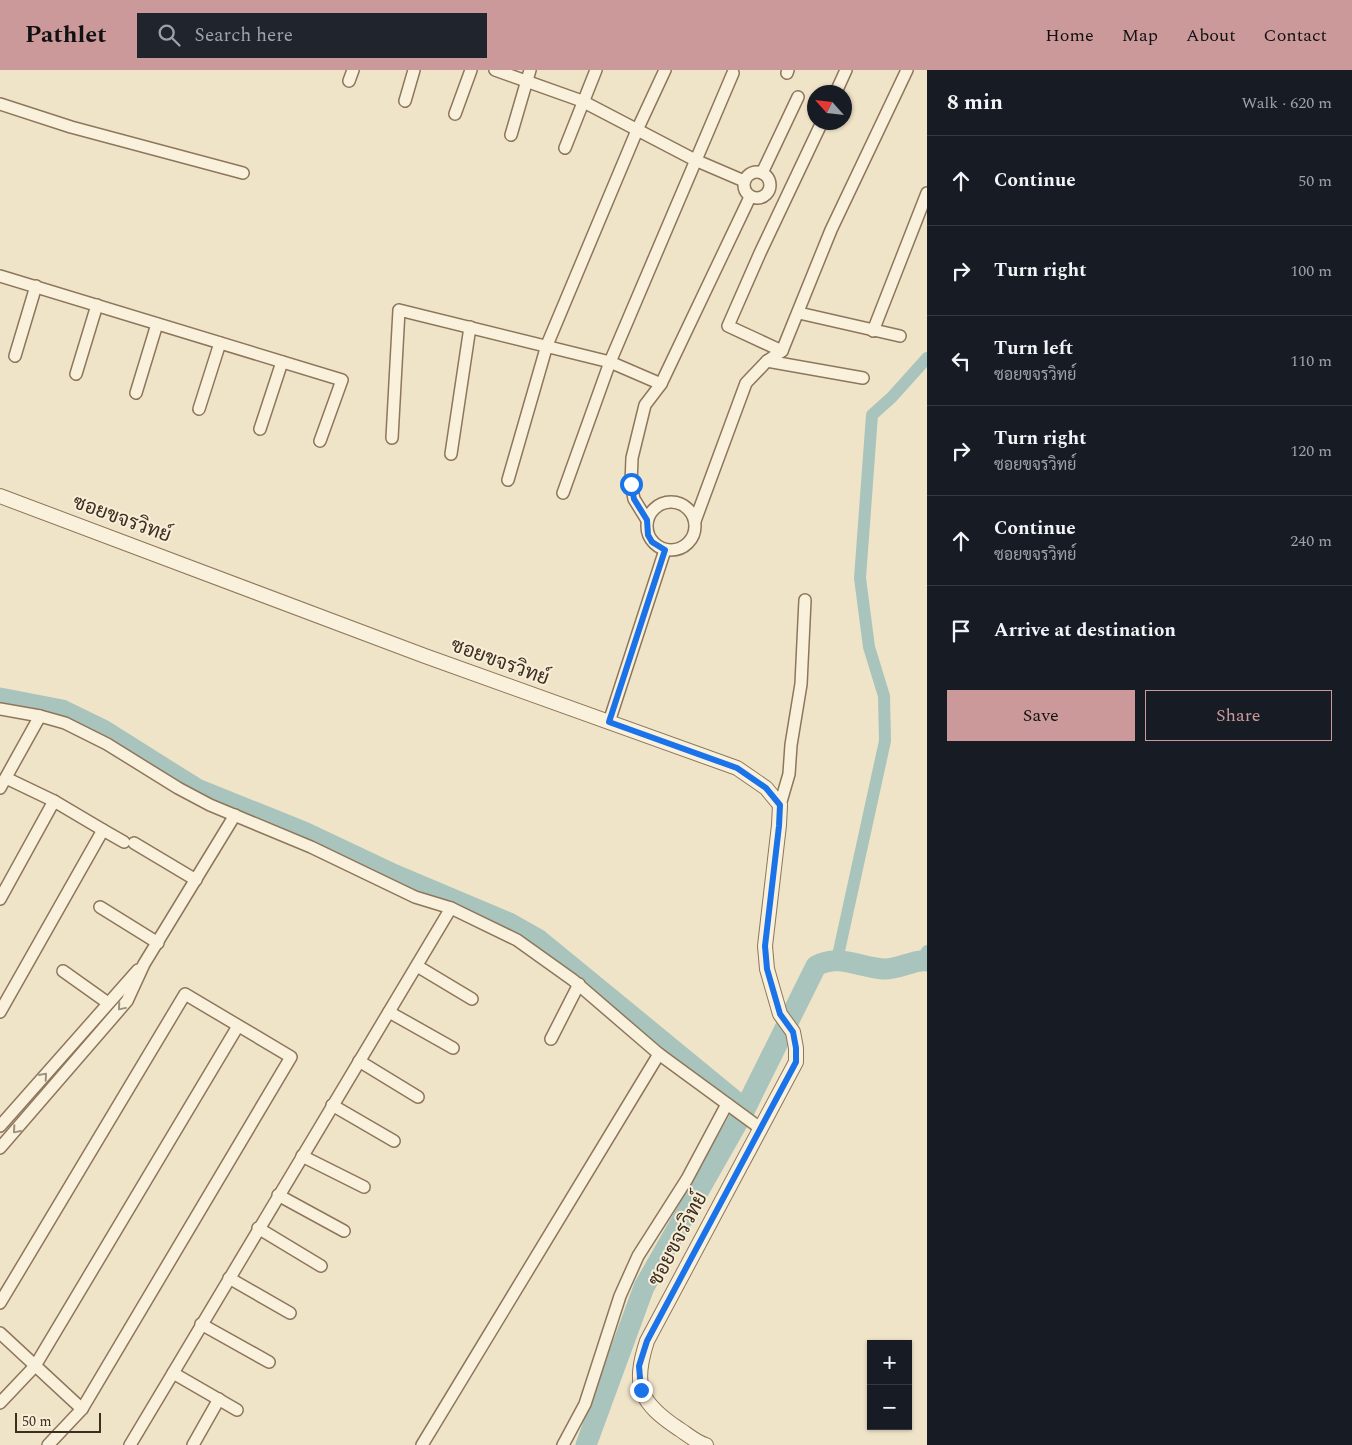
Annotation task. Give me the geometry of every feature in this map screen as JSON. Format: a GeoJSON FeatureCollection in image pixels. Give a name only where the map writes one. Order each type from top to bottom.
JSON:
{"type":"FeatureCollection","features":[{"type":"Feature","properties":{"kind":"street"},"geometry":{"type":"LineString","coordinates":[[405,101],[414,70]]}},
{"type":"Feature","properties":{"kind":"street"},"geometry":{"type":"LineString","coordinates":[[455,114],[471,70]]}},
{"type":"Feature","properties":{"kind":"street"},"geometry":{"type":"LineString","coordinates":[[495,70],[582,101],[638,128],[695,160],[744,181]]}},
{"type":"Feature","properties":{"kind":"street"},"geometry":{"type":"LineString","coordinates":[[511,135],[530,70]]}},
{"type":"Feature","properties":{"kind":"street"},"geometry":{"type":"LineString","coordinates":[[565,148],[582,101],[596,70]]}},
{"type":"Feature","properties":{"kind":"street"},"geometry":{"type":"LineString","coordinates":[[508,480],[547,345],[638,128],[665,70]]}},
{"type":"Feature","properties":{"kind":"street"},"geometry":{"type":"LineString","coordinates":[[839,85],[846,70]]}},
{"type":"Feature","properties":{"kind":"street"},"geometry":{"type":"LineString","coordinates":[[750,197],[661,384],[645,405],[636,439],[630,471],[634,499],[647,520],[648,535],[652,542],[665,550],[680,548],[688,544],[693,537],[695,521],[746,383],[767,361],[782,351],[831,230],[907,70]]}},
{"type":"Feature","properties":{"kind":"street"},"geometry":{"type":"LineString","coordinates":[[563,493],[610,362],[733,73]]}},
{"type":"Feature","properties":{"kind":"street"},"geometry":{"type":"LineString","coordinates":[[762,173],[798,96]]}},
{"type":"Feature","properties":{"kind":"street"},"geometry":{"type":"LineString","coordinates":[[0,104],[71,127],[243,174]]}},
{"type":"Feature","properties":{"kind":"street"},"geometry":{"type":"LineString","coordinates":[[782,351],[728,326],[818,130]]}},
{"type":"Feature","properties":{"kind":"street"},"geometry":{"type":"LineString","coordinates":[[762,173],[769,178],[769,191],[758,199],[750,197],[744,190],[744,181],[749,174],[762,173]]}},
{"type":"Feature","properties":{"kind":"street"},"geometry":{"type":"LineString","coordinates":[[873,331],[927,193]]}},
{"type":"Feature","properties":{"kind":"street"},"geometry":{"type":"LineString","coordinates":[[0,276],[342,380],[320,441]]}},
{"type":"Feature","properties":{"kind":"street"},"geometry":{"type":"LineString","coordinates":[[15,356],[36,286]]}},
{"type":"Feature","properties":{"kind":"street"},"geometry":{"type":"LineString","coordinates":[[76,374],[97,306]]}},
{"type":"Feature","properties":{"kind":"street"},"geometry":{"type":"LineString","coordinates":[[392,438],[399,310],[610,362],[661,384]]}},
{"type":"Feature","properties":{"kind":"street"},"geometry":{"type":"LineString","coordinates":[[799,313],[900,336]]}},
{"type":"Feature","properties":{"kind":"street"},"geometry":{"type":"LineString","coordinates":[[136,393],[157,324]]}},
{"type":"Feature","properties":{"kind":"street"},"geometry":{"type":"LineString","coordinates":[[451,454],[470,327]]}},
{"type":"Feature","properties":{"kind":"street"},"geometry":{"type":"LineString","coordinates":[[199,409],[220,343]]}},
{"type":"Feature","properties":{"kind":"street"},"geometry":{"type":"LineString","coordinates":[[767,361],[863,378]]}},
{"type":"Feature","properties":{"kind":"street"},"geometry":{"type":"LineString","coordinates":[[260,429],[282,362]]}},
{"type":"Feature","properties":{"kind":"street","name":"ซอยขจรวิทย์"},"geometry":{"type":"LineString","coordinates":[[0,496],[425,656],[737,768],[766,788],[780,805],[765,946],[767,969],[780,1014],[793,1032],[796,1062],[756,1125],[647,1341],[639,1366],[641,1390],[651,1408],[706,1445]]}},
{"type":"Feature","properties":{"kind":"street"},"geometry":{"type":"LineString","coordinates":[[647,520],[655,506],[671,501],[686,507],[692,512],[695,521]]}},
{"type":"Feature","properties":{"kind":"street"},"geometry":{"type":"LineString","coordinates":[[609,722],[665,550]]}},
{"type":"Feature","properties":{"kind":"street"},"geometry":{"type":"LineString","coordinates":[[780,805],[789,774],[792,738],[801,684],[805,600]]}},
{"type":"Feature","properties":{"kind":"street"},"geometry":{"type":"LineString","coordinates":[[0,709],[40,716],[66,724],[107,744],[178,788],[235,815],[311,847],[415,897],[452,908],[517,940],[579,984],[660,1054],[756,1125]]}},
{"type":"Feature","properties":{"kind":"street"},"geometry":{"type":"LineString","coordinates":[[0,788],[40,716]]}},
{"type":"Feature","properties":{"kind":"street"},"geometry":{"type":"LineString","coordinates":[[6,778],[54,801],[103,830],[129,842],[196,880]]}},
{"type":"Feature","properties":{"kind":"street"},"geometry":{"type":"LineString","coordinates":[[0,898],[54,801]]}},
{"type":"Feature","properties":{"kind":"street"},"geometry":{"type":"LineString","coordinates":[[0,1148],[127,1001],[144,964],[235,815]]}},
{"type":"Feature","properties":{"kind":"street"},"geometry":{"type":"LineString","coordinates":[[0,1012],[103,830]]}},
{"type":"Feature","properties":{"kind":"street"},"geometry":{"type":"LineString","coordinates":[[100,907],[158,943]]}},
{"type":"Feature","properties":{"kind":"street"},"geometry":{"type":"LineString","coordinates":[[130,1445],[332,1104],[452,908]]}},
{"type":"Feature","properties":{"kind":"street"},"geometry":{"type":"LineString","coordinates":[[0,1126],[144,964]]}},
{"type":"Feature","properties":{"kind":"street"},"geometry":{"type":"LineString","coordinates":[[417,966],[472,999]]}},
{"type":"Feature","properties":{"kind":"street"},"geometry":{"type":"LineString","coordinates":[[63,971],[108,1003]]}},
{"type":"Feature","properties":{"kind":"street"},"geometry":{"type":"LineString","coordinates":[[551,1039],[579,984]]}},
{"type":"Feature","properties":{"kind":"street"},"geometry":{"type":"LineString","coordinates":[[0,1303],[185,994],[291,1057],[82,1409],[48,1445]]}},
{"type":"Feature","properties":{"kind":"street"},"geometry":{"type":"LineString","coordinates":[[389,1012],[453,1048]]}},
{"type":"Feature","properties":{"kind":"street"},"geometry":{"type":"LineString","coordinates":[[0,1403],[35,1366],[238,1026]]}},
{"type":"Feature","properties":{"kind":"street"},"geometry":{"type":"LineString","coordinates":[[422,1445],[660,1054]]}},
{"type":"Feature","properties":{"kind":"street"},"geometry":{"type":"LineString","coordinates":[[359,1061],[418,1097]]}},
{"type":"Feature","properties":{"kind":"street"},"geometry":{"type":"LineString","coordinates":[[332,1104],[394,1141]]}},
{"type":"Feature","properties":{"kind":"street"},"geometry":{"type":"LineString","coordinates":[[563,1445],[585,1404],[620,1296],[638,1256],[687,1179],[727,1104]]}},
{"type":"Feature","properties":{"kind":"street"},"geometry":{"type":"LineString","coordinates":[[302,1156],[364,1187]]}},
{"type":"Feature","properties":{"kind":"street"},"geometry":{"type":"LineString","coordinates":[[278,1196],[344,1231]]}},
{"type":"Feature","properties":{"kind":"street"},"geometry":{"type":"LineString","coordinates":[[258,1228],[320,1266]]}},
{"type":"Feature","properties":{"kind":"street"},"geometry":{"type":"LineString","coordinates":[[229,1278],[290,1313]]}},
{"type":"Feature","properties":{"kind":"street"},"geometry":{"type":"LineString","coordinates":[[201,1324],[269,1362]]}},
{"type":"Feature","properties":{"kind":"street"},"geometry":{"type":"LineString","coordinates":[[0,1333],[82,1409]]}},
{"type":"Feature","properties":{"kind":"street"},"geometry":{"type":"LineString","coordinates":[[173,1373],[237,1410]]}},
{"type":"Feature","properties":{"kind":"street"},"geometry":{"type":"LineString","coordinates":[[193,1445],[220,1399]]}},
{"type":"Feature","properties":{"kind":"waterway"},"geometry":{"type":"LineString","coordinates":[[837,960],[885,741],[884,696],[869,647],[860,578],[872,415],[892,397],[927,358]]}},
{"type":"Feature","properties":{"kind":"waterway"},"geometry":{"type":"LineString","coordinates":[[0,698],[62,710],[103,730],[197,789],[304,832],[395,875],[509,923],[539,940],[745,1109]]}},
{"type":"Feature","properties":{"kind":"waterway"},"geometry":{"type":"LineString","coordinates":[[924,960],[927,951]]}},
{"type":"Feature","properties":{"kind":"waterway"},"geometry":{"type":"LineString","coordinates":[[586,1445],[644,1287],[745,1109],[816,966],[825,962],[841,961],[885,969],[918,961],[927,961]]}},
{"type":"Feature","properties":{"kind":"route"},"geometry":{"type":"LineString","coordinates":[[631,484],[634,499],[647,520],[648,535],[652,542],[665,550],[609,722],[737,768],[766,788],[780,805],[765,946],[767,969],[780,1014],[793,1032],[796,1048],[796,1062],[647,1341],[639,1366],[641,1390]]}}]}
